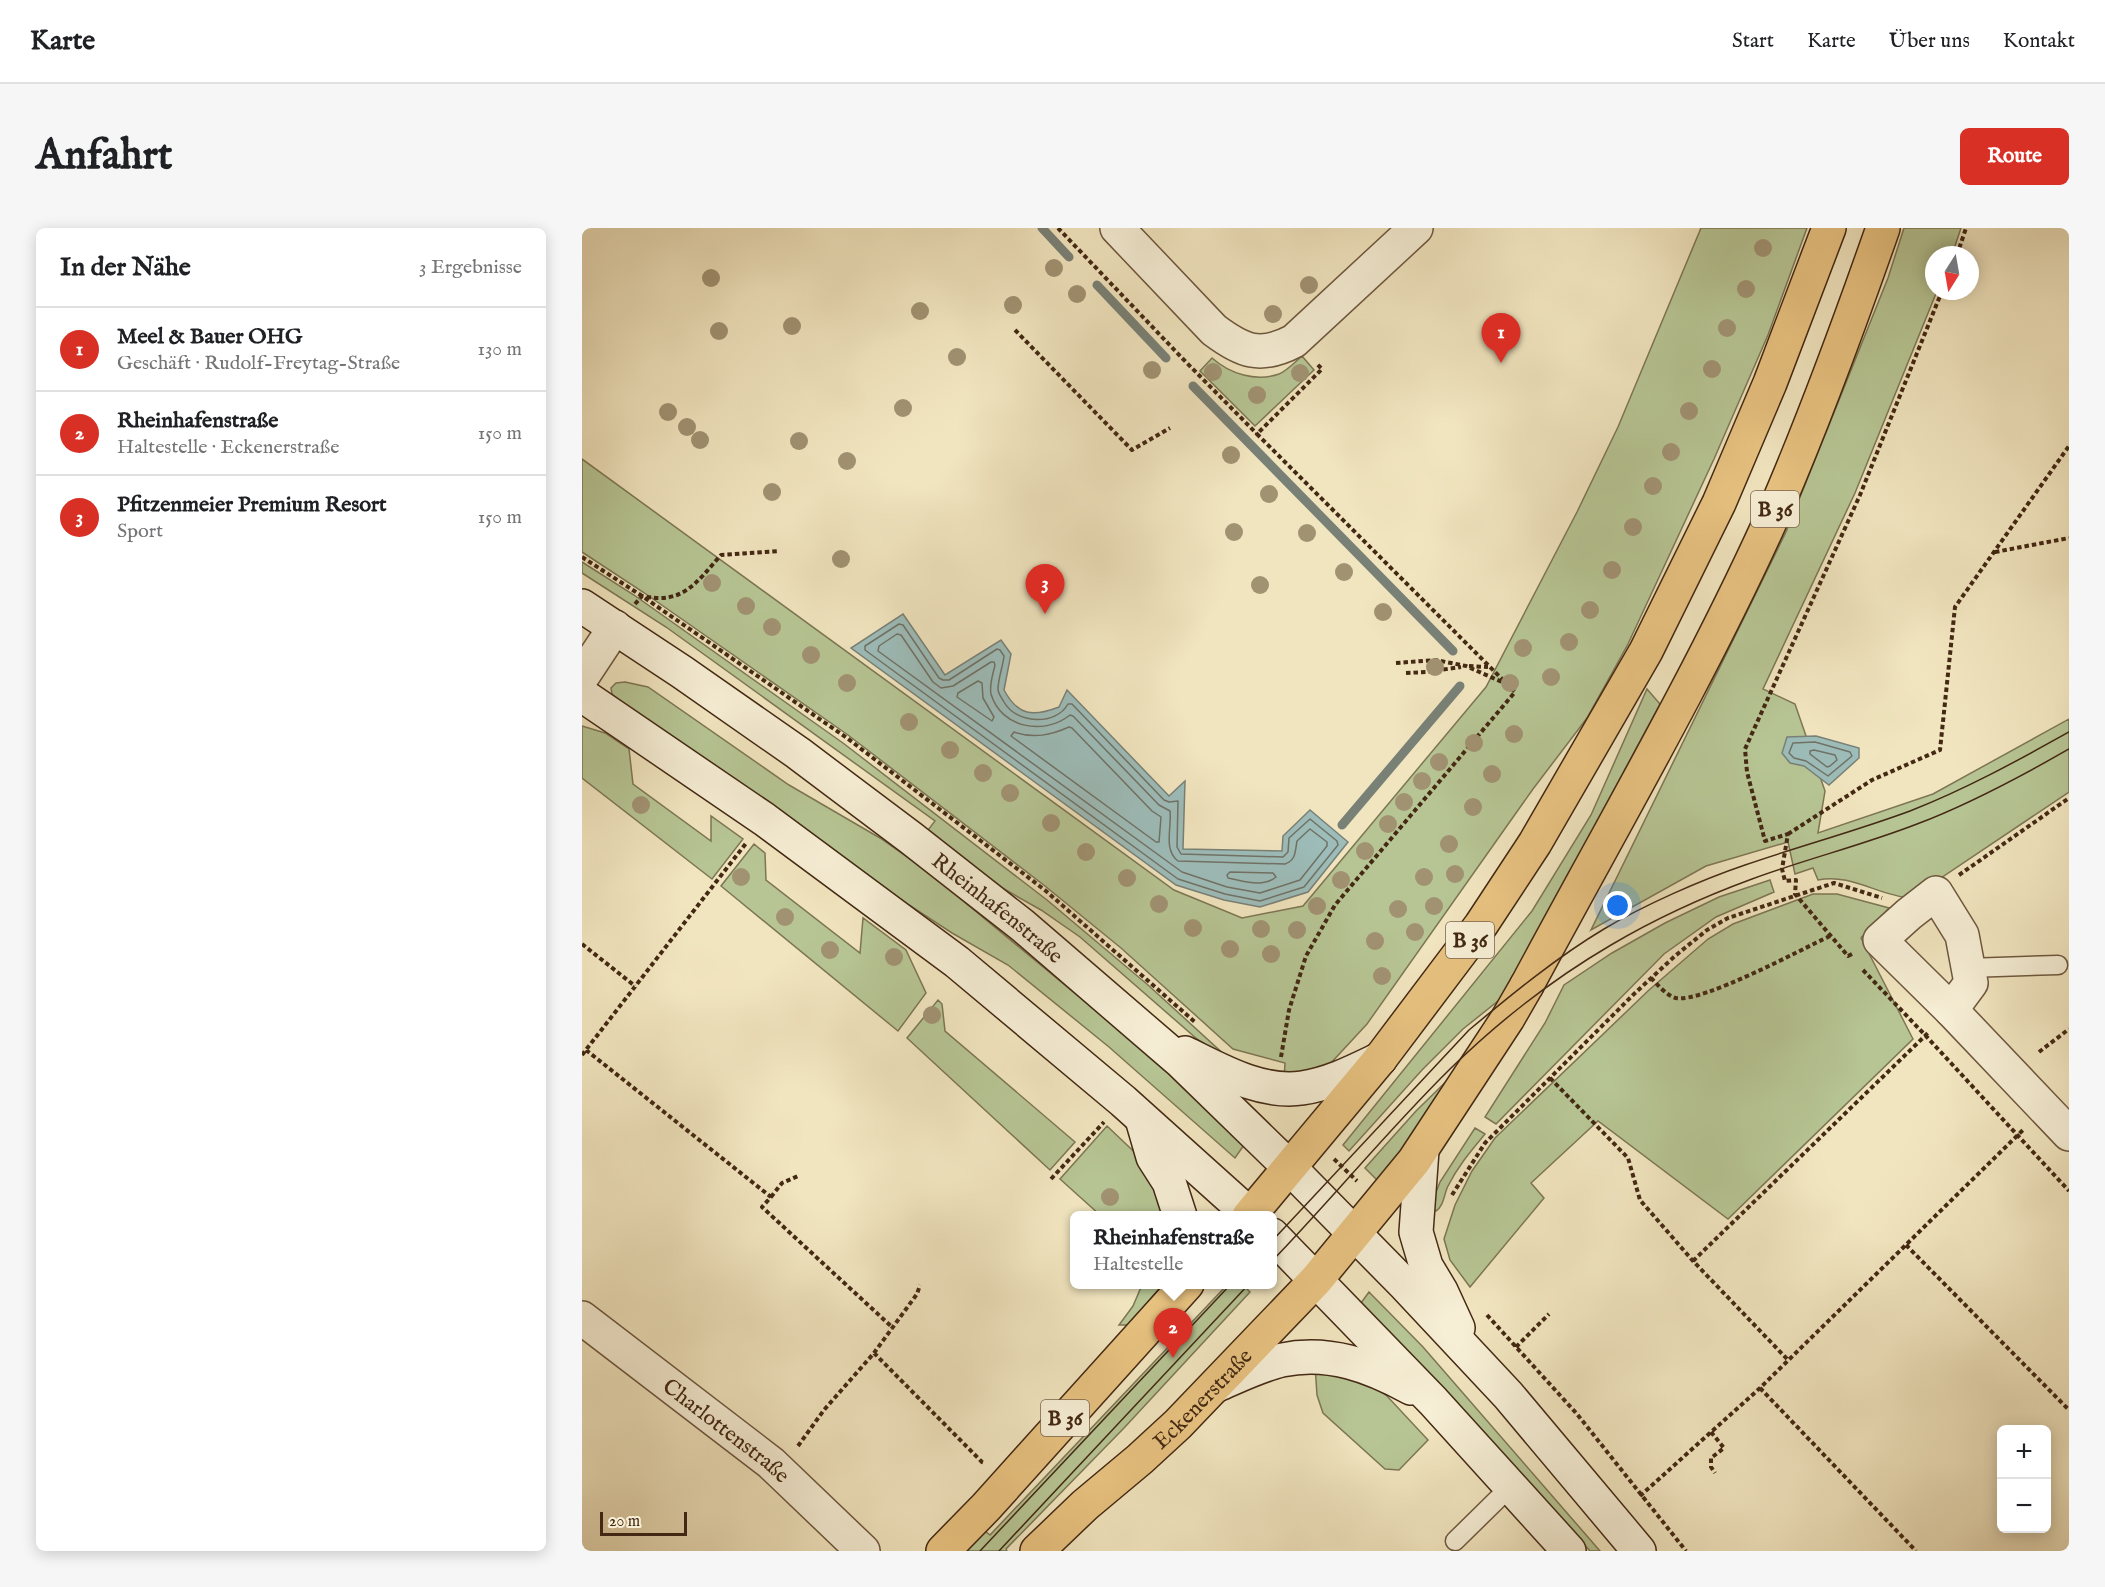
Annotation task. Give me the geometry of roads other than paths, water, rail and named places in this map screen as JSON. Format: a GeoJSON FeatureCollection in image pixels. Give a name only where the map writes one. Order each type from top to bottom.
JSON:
{"type":"FeatureCollection","features":[{"type":"Feature","properties":{"kind":"main road"},"geometry":{"type":"LineString","coordinates":[[1117,228],[1214,330],[1230,342],[1245,349],[1264,353],[1294,341],[1415,229]]}},
{"type":"Feature","properties":{"kind":"main road","name":"B 36"},"geometry":{"type":"LineString","coordinates":[[1262,1211],[1289,1167],[1380,1059],[1482,925],[1552,816],[1646,651],[1719,503],[1770,383],[1828,228]]}},
{"type":"Feature","properties":{"kind":"main road","name":"B 36"},"geometry":{"type":"LineString","coordinates":[[1355,1235],[1422,1150],[1508,1018],[1696,675],[1768,524],[1818,406],[1883,228]]}},
{"type":"Feature","properties":{"kind":"main road","name":"Rheinhafenstraße"},"geometry":{"type":"LineString","coordinates":[[582,606],[789,747],[911,838],[1022,925],[1180,1060],[1289,1167],[1470,1354],[1508,1395],[1639,1551]]}},
{"type":"Feature","properties":{"kind":"main road"},"geometry":{"type":"LineString","coordinates":[[582,677],[615,627]]}},
{"type":"Feature","properties":{"kind":"main road"},"geometry":{"type":"LineString","coordinates":[[582,695],[764,819],[957,962],[1132,1109],[1246,1211]]}},
{"type":"Feature","properties":{"kind":"main road"},"geometry":{"type":"LineString","coordinates":[[1951,1010],[1971,983],[1962,935],[1936,893],[1880,940],[1951,1010],[2069,1134]]}},
{"type":"Feature","properties":{"kind":"main road"},"geometry":{"type":"LineString","coordinates":[[1150,1035],[1221,1071],[1256,1084],[1280,1089],[1302,1088],[1336,1079],[1380,1059]]}},
{"type":"Feature","properties":{"kind":"main road"},"geometry":{"type":"LineString","coordinates":[[1132,1109],[1153,1157],[1169,1182],[1179,1211]]}},
{"type":"Feature","properties":{"kind":"main road"},"geometry":{"type":"LineString","coordinates":[[1422,1150],[1416,1210],[1416,1232],[1420,1249],[1426,1266],[1441,1291],[1470,1354]]}},
{"type":"Feature","properties":{"kind":"main road","name":"Eckenerstraße"},"geometry":{"type":"LineString","coordinates":[[1037,1551],[1085,1505],[1140,1459],[1217,1385],[1355,1235]]}},
{"type":"Feature","properties":{"kind":"main road"},"geometry":{"type":"LineString","coordinates":[[1277,1241],[1433,1401],[1569,1551]]}},
{"type":"Feature","properties":{"kind":"main road","name":"B 36"},"geometry":{"type":"LineString","coordinates":[[943,1551],[986,1507],[1175,1292]]}},
{"type":"Feature","properties":{"kind":"main road","name":"Charlottenstraße"},"geometry":{"type":"LineString","coordinates":[[582,1318],[779,1471],[863,1551]]}},
{"type":"Feature","properties":{"kind":"main road"},"geometry":{"type":"LineString","coordinates":[[1217,1385],[1282,1360],[1341,1359],[1366,1366],[1433,1401]]}},
{"type":"Feature","properties":{"kind":"lane"},"geometry":{"type":"LineString","coordinates":[[1968,968],[2058,965]]}},
{"type":"Feature","properties":{"kind":"lane"},"geometry":{"type":"LineString","coordinates":[[1455,1541],[1511,1485]]}},
{"type":"Feature","properties":{"kind":"water"},"geometry":{"type":"Polygon","coordinates":[[[903,614],[945,675],[1001,640],[1011,654],[1004,690],[1015,705],[1034,713],[1050,710],[1059,707],[1067,690],[1169,796],[1185,781],[1183,849],[1282,851],[1283,836],[1310,810],[1348,842],[1308,892],[1260,907],[1224,900],[1176,885],[851,648],[903,614]]]}},
{"type":"Feature","properties":{"kind":"water"},"geometry":{"type":"Polygon","coordinates":[[[1816,736],[1859,748],[1859,758],[1829,785],[1804,766],[1790,763],[1782,753],[1787,737],[1816,736]]]}},
{"type":"Feature","properties":{"kind":"waterway"},"geometry":{"type":"LineString","coordinates":[[1042,228],[1069,257]]}},
{"type":"Feature","properties":{"kind":"waterway"},"geometry":{"type":"LineString","coordinates":[[1097,285],[1166,358]]}},
{"type":"Feature","properties":{"kind":"waterway"},"geometry":{"type":"LineString","coordinates":[[1193,386],[1453,651]]}},
{"type":"Feature","properties":{"kind":"waterway"},"geometry":{"type":"LineString","coordinates":[[1342,825],[1460,686]]}},
{"type":"Feature","properties":{"kind":"tram line"},"geometry":{"type":"LineString","coordinates":[[1277,1236],[1469,1030],[1586,940],[1637,911],[1710,878],[1931,802],[1991,774],[2069,732]]}},
{"type":"Feature","properties":{"kind":"tram line"},"geometry":{"type":"LineString","coordinates":[[1277,1256],[1450,1069],[1527,1002],[1589,958],[1645,926],[1697,901],[1772,872],[1897,832],[1937,816],[1994,790],[2069,749]]}},
{"type":"Feature","properties":{"kind":"tram line"},"geometry":{"type":"LineString","coordinates":[[980,1551],[1226,1289]]}},
{"type":"Feature","properties":{"kind":"tram line"},"geometry":{"type":"LineString","coordinates":[[999,1551],[1244,1289]]}},
{"type":"Feature","properties":{"kind":"place","name":"Meel & Bauer OHG"},"geometry":{"type":"Point","coordinates":[1501,363]}},
{"type":"Feature","properties":{"kind":"place","name":"Pfitzenmeier Premium Resort"},"geometry":{"type":"Point","coordinates":[1045,614]}},
{"type":"Feature","properties":{"kind":"place","name":"Rheinhafenstraße"},"geometry":{"type":"Point","coordinates":[1173,1358]}}]}
